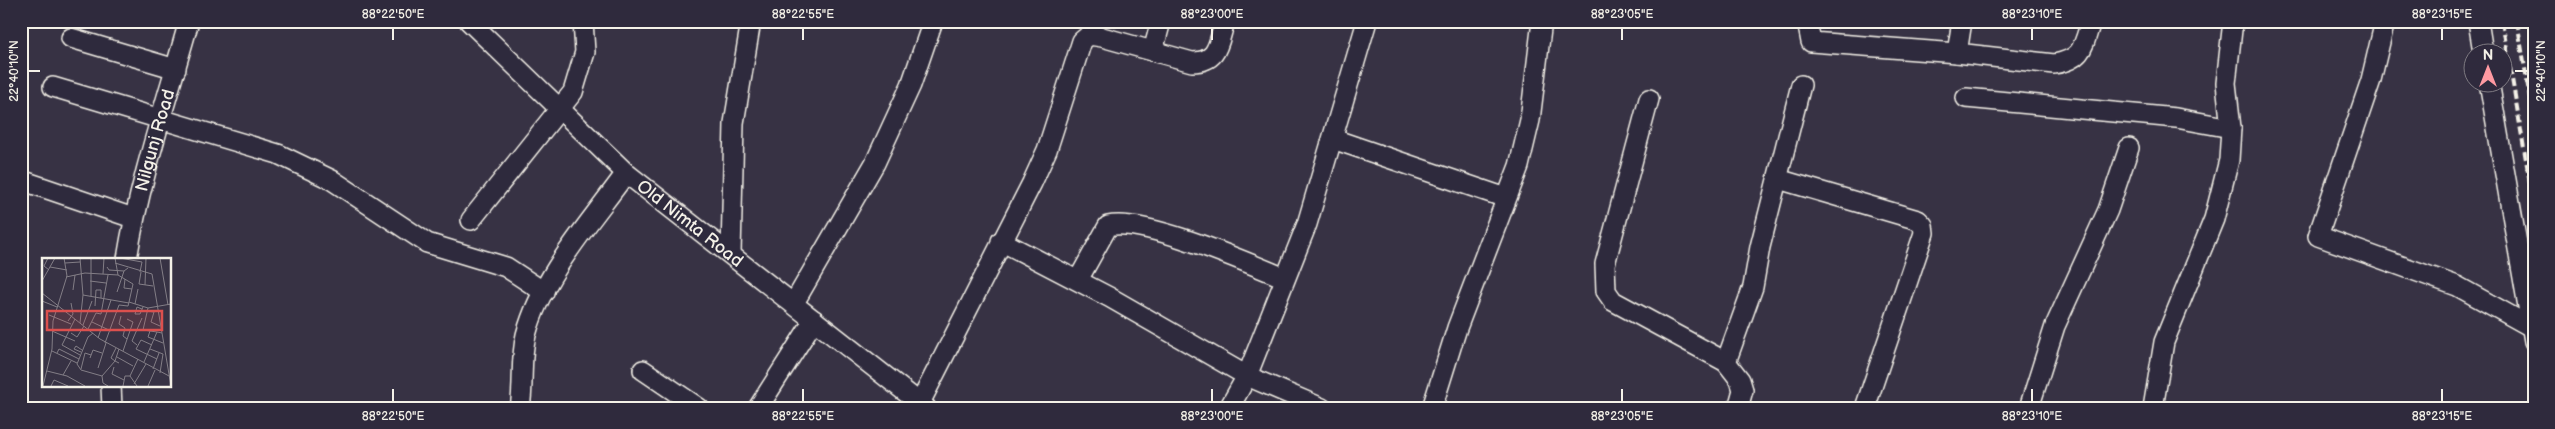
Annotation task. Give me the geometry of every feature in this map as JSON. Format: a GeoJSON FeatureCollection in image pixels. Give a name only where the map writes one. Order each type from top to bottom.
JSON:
{"type":"FeatureCollection","features":[{"type":"Feature","properties":{"kind":"street","name":"Nilgunj Road"},"geometry":{"type":"LineString","coordinates":[[126,258],[134,218],[189,21]]}},
{"type":"Feature","properties":{"kind":"street","name":"Old Nimta Road"},"geometry":{"type":"LineString","coordinates":[[469,21],[626,173],[923,405]]}},
{"type":"Feature","properties":{"kind":"street"},"geometry":{"type":"LineString","coordinates":[[471,220],[573,92],[584,52],[584,21]]}},
{"type":"Feature","properties":{"kind":"street"},"geometry":{"type":"LineString","coordinates":[[731,254],[734,123],[751,21]]}},
{"type":"Feature","properties":{"kind":"street"},"geometry":{"type":"LineString","coordinates":[[794,303],[875,163],[911,84],[933,21]]}},
{"type":"Feature","properties":{"kind":"street"},"geometry":{"type":"LineString","coordinates":[[1153,51],[1161,21]]}},
{"type":"Feature","properties":{"kind":"street"},"geometry":{"type":"LineString","coordinates":[[923,405],[1001,241],[1047,150],[1082,41],[1089,35],[1192,62],[1210,60],[1215,53],[1225,21]]}},
{"type":"Feature","properties":{"kind":"street"},"geometry":{"type":"LineString","coordinates":[[1229,408],[1247,376],[1307,224],[1367,21]]}},
{"type":"Feature","properties":{"kind":"street"},"geometry":{"type":"LineString","coordinates":[[1432,408],[1457,328],[1519,166],[1530,120],[1542,21]]}},
{"type":"Feature","properties":{"kind":"street"},"geometry":{"type":"LineString","coordinates":[[1807,21],[1811,42],[1958,53],[2054,64],[2070,61],[2079,55],[2092,21]]}},
{"type":"Feature","properties":{"kind":"street"},"geometry":{"type":"LineString","coordinates":[[1958,53],[1962,21]]}},
{"type":"Feature","properties":{"kind":"street"},"geometry":{"type":"LineString","coordinates":[[2153,408],[2164,342],[2199,260],[2224,184],[2229,160],[2231,128],[2226,83],[2233,21]]}},
{"type":"Feature","properties":{"kind":"street"},"geometry":{"type":"LineString","coordinates":[[2385,21],[2371,80],[2318,236],[2457,286],[2532,334]]}},
{"type":"Feature","properties":{"kind":"street"},"geometry":{"type":"LineString","coordinates":[[2478,21],[2482,42]]}},
{"type":"Feature","properties":{"kind":"street"},"geometry":{"type":"LineString","coordinates":[[72,38],[176,69]]}},
{"type":"Feature","properties":{"kind":"street"},"geometry":{"type":"LineString","coordinates":[[1726,362],[1754,287],[1760,247],[1801,84]]}},
{"type":"Feature","properties":{"kind":"street"},"geometry":{"type":"LineString","coordinates":[[54,87],[278,154],[301,163],[332,180],[428,243],[506,267],[544,292]]}},
{"type":"Feature","properties":{"kind":"street"},"geometry":{"type":"LineString","coordinates":[[2490,92],[2532,334]]}},
{"type":"Feature","properties":{"kind":"street"},"geometry":{"type":"LineString","coordinates":[[1966,98],[2176,118],[2231,128]]}},
{"type":"Feature","properties":{"kind":"street"},"geometry":{"type":"LineString","coordinates":[[1649,99],[1605,264],[1606,291],[1613,301],[1726,362],[1740,380],[1743,390],[1738,408]]}},
{"type":"Feature","properties":{"kind":"street"},"geometry":{"type":"LineString","coordinates":[[1333,139],[1506,198]]}},
{"type":"Feature","properties":{"kind":"street"},"geometry":{"type":"LineString","coordinates":[[2029,408],[2055,326],[2108,210],[2129,148]]}},
{"type":"Feature","properties":{"kind":"street"},"geometry":{"type":"LineString","coordinates":[[520,408],[522,352],[532,316],[560,264],[626,173]]}},
{"type":"Feature","properties":{"kind":"street"},"geometry":{"type":"LineString","coordinates":[[1778,179],[1918,220],[1923,225],[1924,233],[1865,408]]}},
{"type":"Feature","properties":{"kind":"street"},"geometry":{"type":"LineString","coordinates":[[21,180],[134,218]]}},
{"type":"Feature","properties":{"kind":"street"},"geometry":{"type":"LineString","coordinates":[[1078,280],[1108,226],[1119,223],[1133,225],[1210,248],[1285,278]]}},
{"type":"Feature","properties":{"kind":"street"},"geometry":{"type":"LineString","coordinates":[[1001,241],[1078,280],[1247,376],[1322,408]]}},
{"type":"Feature","properties":{"kind":"street"},"geometry":{"type":"LineString","coordinates":[[758,408],[814,320]]}},
{"type":"Feature","properties":{"kind":"street"},"geometry":{"type":"LineString","coordinates":[[643,370],[699,408]]}},
{"type":"Feature","properties":{"kind":"street"},"geometry":{"type":"LineString","coordinates":[[111,386],[112,408]]}},
{"type":"Feature","properties":{"kind":"railway"},"geometry":{"type":"LineString","coordinates":[[2502,21],[2534,206]]}},
{"type":"Feature","properties":{"kind":"railway"},"geometry":{"type":"LineString","coordinates":[[2517,21],[2534,122]]}},
{"type":"Feature","properties":{"kind":"railway"},"geometry":{"type":"LineString","coordinates":[[2531,21],[2534,38]]}}]}
